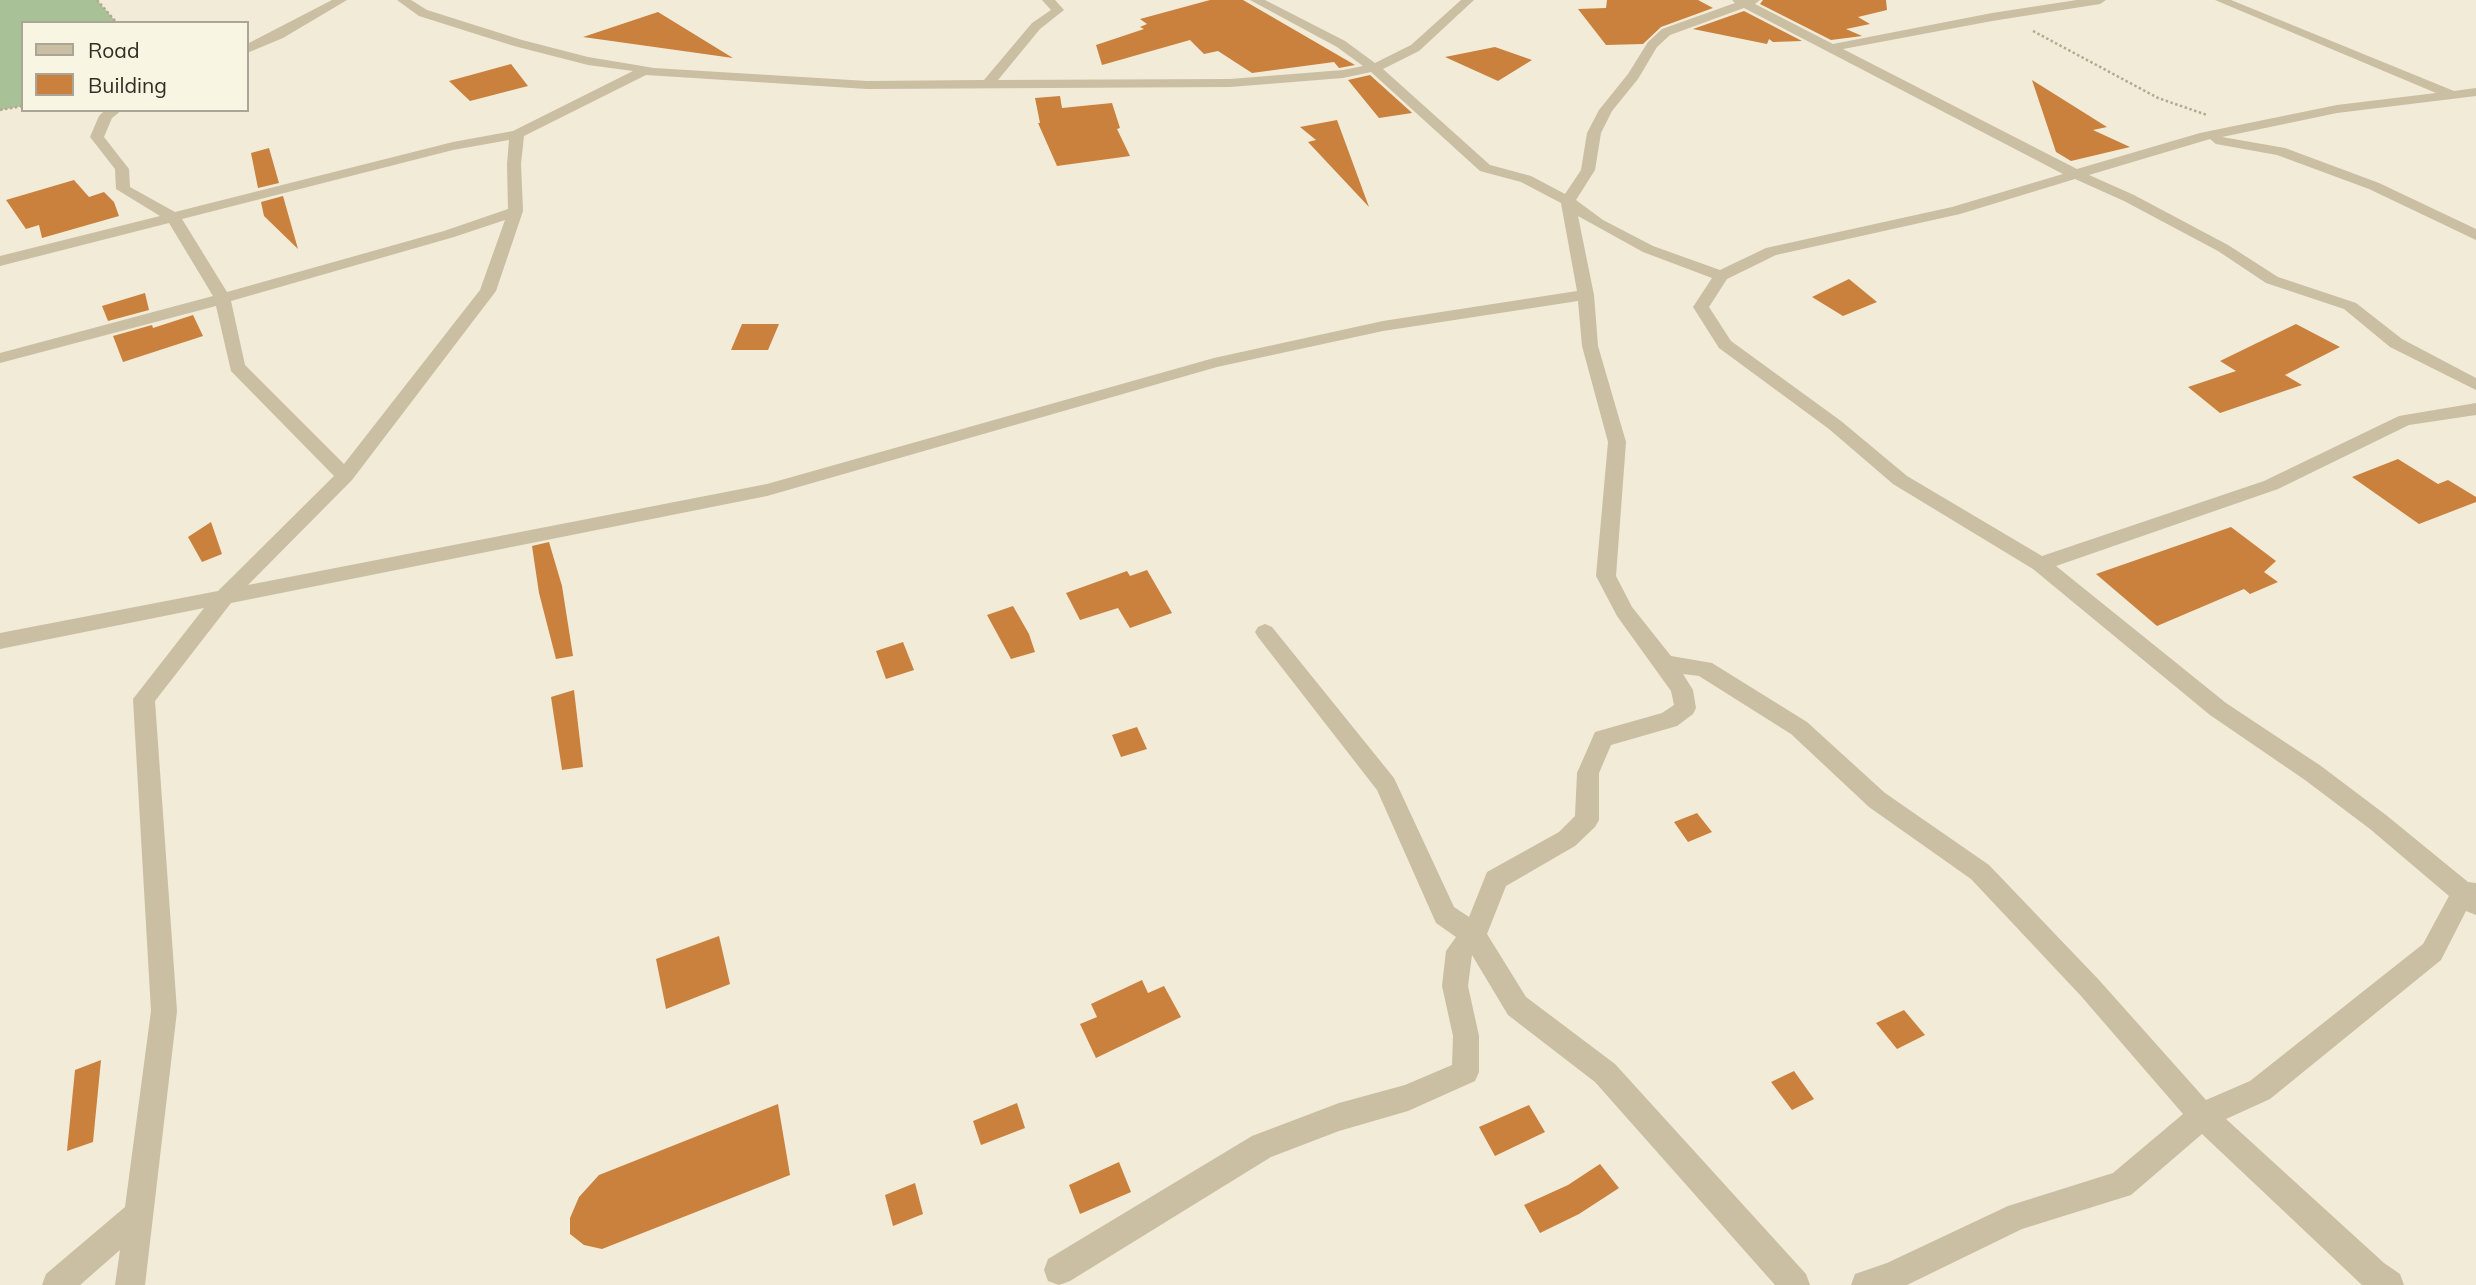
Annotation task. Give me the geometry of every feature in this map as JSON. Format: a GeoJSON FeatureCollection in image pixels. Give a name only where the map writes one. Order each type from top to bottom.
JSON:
{"type":"FeatureCollection","features":[{"type":"Feature","properties":{"kind":"street"},"geometry":{"type":"LineString","coordinates":[[248,49],[279,35],[341,0]]}},
{"type":"Feature","properties":{"kind":"street"},"geometry":{"type":"LineString","coordinates":[[403,0],[423,13],[518,43],[588,61],[691,77],[988,84]]}},
{"type":"Feature","properties":{"kind":"street"},"geometry":{"type":"LineString","coordinates":[[988,84],[1036,26],[1058,10],[1048,0]]}},
{"type":"Feature","properties":{"kind":"street"},"geometry":{"type":"LineString","coordinates":[[1256,0],[1341,44],[1374,68],[1485,168],[1526,179],[1569,201],[1598,223],[1648,249],[1721,276]]}},
{"type":"Feature","properties":{"kind":"street"},"geometry":{"type":"LineString","coordinates":[[0,261],[453,146],[517,134],[644,71],[867,85],[1230,83],[1296,79],[1374,68],[1415,48],[1468,0]]}},
{"type":"Feature","properties":{"kind":"street"},"geometry":{"type":"LineString","coordinates":[[1831,48],[1992,17],[2100,0]]}},
{"type":"Feature","properties":{"kind":"street"},"geometry":{"type":"LineString","coordinates":[[2221,0],[2455,96]]}},
{"type":"Feature","properties":{"kind":"street"},"geometry":{"type":"LineString","coordinates":[[1059,1270],[1262,1146],[1339,1116],[1408,1098],[1465,1072],[1466,1036],[1455,986],[1459,951],[1475,935],[1496,880],[1538,853],[1567,839],[1587,820],[1588,774],[1603,738],[1669,720],[1685,708],[1682,690],[1665,663],[1624,611],[1606,576],[1617,442],[1590,346],[1586,295],[1569,201],[1588,170],[1594,133],[1606,110],[1653,45],[1666,32],[1745,1],[2076,174],[2129,198],[2223,248],[2272,280],[2350,306],[2396,343],[2476,385]]}},
{"type":"Feature","properties":{"kind":"street"},"geometry":{"type":"LineString","coordinates":[[1866,1285],[1891,1278],[2018,1216],[2121,1185],[2202,1116],[2260,1090],[2432,953],[2472,897],[2313,773],[2218,709],[2040,564],[1899,480],[1835,425],[1724,344],[1701,307],[1721,276],[1771,251],[1955,211],[2200,137],[2337,109],[2476,92]]}},
{"type":"Feature","properties":{"kind":"street"},"geometry":{"type":"LineString","coordinates":[[113,112],[106,116],[97,137],[122,169],[123,189],[173,217],[222,298],[237,367],[345,476]]}},
{"type":"Feature","properties":{"kind":"street"},"geometry":{"type":"LineString","coordinates":[[130,1285],[164,1011],[144,699],[224,597],[345,476],[488,291],[516,211],[514,164],[517,134]]}},
{"type":"Feature","properties":{"kind":"street"},"geometry":{"type":"LineString","coordinates":[[2200,137],[2280,151],[2374,186],[2476,235]]}},
{"type":"Feature","properties":{"kind":"street"},"geometry":{"type":"LineString","coordinates":[[0,358],[148,320],[449,234],[516,211]]}},
{"type":"Feature","properties":{"kind":"street"},"geometry":{"type":"LineString","coordinates":[[0,641],[767,490],[1214,363],[1383,326],[1586,295]]}},
{"type":"Feature","properties":{"kind":"street"},"geometry":{"type":"LineString","coordinates":[[2040,564],[2271,485],[2405,420],[2476,409]]}},
{"type":"Feature","properties":{"kind":"street"},"geometry":{"type":"LineString","coordinates":[[1265,632],[1386,785],[1445,915],[1475,935],[1517,1006],[1605,1073],[1795,1285]]}},
{"type":"Feature","properties":{"kind":"street"},"geometry":{"type":"LineString","coordinates":[[1665,663],[1704,670],[1799,728],[1877,800],[1980,872],[2091,988],[2202,1116],[2373,1274],[2389,1285]]}},
{"type":"Feature","properties":{"kind":"street"},"geometry":{"type":"LineString","coordinates":[[57,1285],[139,1214]]}},
{"type":"Feature","properties":{"kind":"path"},"geometry":{"type":"LineString","coordinates":[[97,0],[115,21]]}},
{"type":"Feature","properties":{"kind":"path"},"geometry":{"type":"LineString","coordinates":[[1992,17],[2014,21],[2158,98],[2248,129]]}},
{"type":"Feature","properties":{"kind":"path"},"geometry":{"type":"LineString","coordinates":[[0,110],[21,106]]}},
{"type":"Feature","properties":{"kind":"green space"},"geometry":{"type":"Polygon","coordinates":[[[0,0],[97,0],[115,21],[21,21],[21,106],[0,110],[0,0]]]}},
{"type":"Feature","properties":{"kind":"building"},"geometry":{"type":"Polygon","coordinates":[[[1210,0],[1243,0],[1355,65],[1339,68],[1334,62],[1252,73],[1218,51],[1204,54],[1190,40],[1102,65],[1096,45],[1144,29],[1140,27],[1147,24],[1140,19],[1210,0]]]}},
{"type":"Feature","properties":{"kind":"building"},"geometry":{"type":"Polygon","coordinates":[[[1607,0],[1698,0],[1713,8],[1661,27],[1643,44],[1606,45],[1578,9],[1606,8],[1607,0]]]}},
{"type":"Feature","properties":{"kind":"building"},"geometry":{"type":"Polygon","coordinates":[[[1763,0],[1886,0],[1887,10],[1858,17],[1870,24],[1846,29],[1862,36],[1831,40],[1760,4],[1763,0]]]}},
{"type":"Feature","properties":{"kind":"building"},"geometry":{"type":"Polygon","coordinates":[[[1744,11],[1802,41],[1773,42],[1769,39],[1767,44],[1693,29],[1744,11]]]}},
{"type":"Feature","properties":{"kind":"building"},"geometry":{"type":"Polygon","coordinates":[[[658,12],[733,58],[583,37],[658,12]]]}},
{"type":"Feature","properties":{"kind":"building"},"geometry":{"type":"Polygon","coordinates":[[[1495,47],[1532,60],[1498,81],[1445,57],[1495,47]]]}},
{"type":"Feature","properties":{"kind":"building"},"geometry":{"type":"Polygon","coordinates":[[[511,64],[528,86],[470,101],[449,81],[511,64]]]}},
{"type":"Feature","properties":{"kind":"building"},"geometry":{"type":"Polygon","coordinates":[[[1370,75],[1412,113],[1379,118],[1348,80],[1370,75]]]}},
{"type":"Feature","properties":{"kind":"building"},"geometry":{"type":"Polygon","coordinates":[[[2032,80],[2107,127],[2093,130],[2130,147],[2071,161],[2056,152],[2032,80]]]}},
{"type":"Feature","properties":{"kind":"building"},"geometry":{"type":"Polygon","coordinates":[[[1060,96],[1062,108],[1112,103],[1120,128],[1117,129],[1130,156],[1057,166],[1038,123],[1035,98],[1060,96]]]}},
{"type":"Feature","properties":{"kind":"building"},"geometry":{"type":"Polygon","coordinates":[[[1337,120],[1369,207],[1308,142],[1316,140],[1300,127],[1337,120]]]}},
{"type":"Feature","properties":{"kind":"building"},"geometry":{"type":"Polygon","coordinates":[[[269,148],[279,183],[258,188],[251,153],[269,148]]]}},
{"type":"Feature","properties":{"kind":"building"},"geometry":{"type":"Polygon","coordinates":[[[74,180],[89,197],[104,192],[114,202],[119,216],[42,238],[39,225],[26,229],[6,200],[74,180]]]}},
{"type":"Feature","properties":{"kind":"building"},"geometry":{"type":"Polygon","coordinates":[[[283,196],[298,249],[264,216],[261,202],[283,196]]]}},
{"type":"Feature","properties":{"kind":"building"},"geometry":{"type":"Polygon","coordinates":[[[1849,279],[1877,302],[1843,316],[1812,297],[1849,279]]]}},
{"type":"Feature","properties":{"kind":"building"},"geometry":{"type":"Polygon","coordinates":[[[145,293],[149,310],[108,321],[102,306],[145,293]]]}},
{"type":"Feature","properties":{"kind":"building"},"geometry":{"type":"Polygon","coordinates":[[[193,315],[203,336],[123,362],[113,336],[152,325],[153,328],[193,315]]]}},
{"type":"Feature","properties":{"kind":"building"},"geometry":{"type":"Polygon","coordinates":[[[742,324],[779,324],[768,350],[731,350],[742,324]]]}},
{"type":"Feature","properties":{"kind":"building"},"geometry":{"type":"Polygon","coordinates":[[[2296,324],[2340,347],[2285,375],[2302,385],[2220,413],[2188,387],[2236,371],[2220,361],[2296,324]]]}},
{"type":"Feature","properties":{"kind":"building"},"geometry":{"type":"Polygon","coordinates":[[[2398,459],[2438,484],[2448,480],[2476,497],[2476,502],[2419,524],[2352,477],[2398,459]]]}},
{"type":"Feature","properties":{"kind":"building"},"geometry":{"type":"Polygon","coordinates":[[[211,522],[222,554],[202,562],[188,537],[211,522]]]}},
{"type":"Feature","properties":{"kind":"building"},"geometry":{"type":"Polygon","coordinates":[[[2231,527],[2276,561],[2264,572],[2278,582],[2250,594],[2244,589],[2157,626],[2096,574],[2231,527]]]}},
{"type":"Feature","properties":{"kind":"building"},"geometry":{"type":"Polygon","coordinates":[[[549,542],[562,586],[573,656],[556,659],[539,593],[532,546],[549,542]]]}},
{"type":"Feature","properties":{"kind":"building"},"geometry":{"type":"Polygon","coordinates":[[[1147,570],[1172,613],[1130,628],[1118,608],[1080,620],[1066,593],[1127,571],[1130,576],[1147,570]]]}},
{"type":"Feature","properties":{"kind":"building"},"geometry":{"type":"Polygon","coordinates":[[[1013,606],[1029,634],[1035,652],[1011,659],[987,615],[1013,606]]]}},
{"type":"Feature","properties":{"kind":"building"},"geometry":{"type":"Polygon","coordinates":[[[903,642],[914,670],[886,679],[876,651],[903,642]]]}},
{"type":"Feature","properties":{"kind":"building"},"geometry":{"type":"Polygon","coordinates":[[[574,690],[583,767],[562,770],[551,697],[574,690]]]}},
{"type":"Feature","properties":{"kind":"building"},"geometry":{"type":"Polygon","coordinates":[[[1137,727],[1147,749],[1121,757],[1112,735],[1137,727]]]}},
{"type":"Feature","properties":{"kind":"building"},"geometry":{"type":"Polygon","coordinates":[[[1697,813],[1712,832],[1688,842],[1674,822],[1697,813]]]}},
{"type":"Feature","properties":{"kind":"building"},"geometry":{"type":"Polygon","coordinates":[[[719,936],[730,984],[666,1009],[656,959],[719,936]]]}},
{"type":"Feature","properties":{"kind":"building"},"geometry":{"type":"Polygon","coordinates":[[[1142,980],[1148,993],[1164,986],[1181,1017],[1096,1058],[1080,1024],[1097,1017],[1091,1004],[1142,980]]]}},
{"type":"Feature","properties":{"kind":"building"},"geometry":{"type":"Polygon","coordinates":[[[1904,1010],[1925,1035],[1897,1049],[1876,1023],[1904,1010]]]}},
{"type":"Feature","properties":{"kind":"building"},"geometry":{"type":"Polygon","coordinates":[[[101,1060],[93,1142],[67,1151],[75,1070],[101,1060]]]}},
{"type":"Feature","properties":{"kind":"building"},"geometry":{"type":"Polygon","coordinates":[[[1794,1071],[1814,1099],[1792,1110],[1771,1082],[1794,1071]]]}},
{"type":"Feature","properties":{"kind":"building"},"geometry":{"type":"Polygon","coordinates":[[[1017,1103],[1025,1128],[981,1145],[973,1121],[1017,1103]]]}},
{"type":"Feature","properties":{"kind":"building"},"geometry":{"type":"Polygon","coordinates":[[[778,1104],[790,1175],[602,1249],[584,1245],[570,1234],[570,1218],[579,1197],[599,1175],[778,1104]]]}},
{"type":"Feature","properties":{"kind":"building"},"geometry":{"type":"Polygon","coordinates":[[[1529,1105],[1545,1132],[1495,1156],[1479,1127],[1529,1105]]]}},
{"type":"Feature","properties":{"kind":"building"},"geometry":{"type":"Polygon","coordinates":[[[1119,1162],[1131,1192],[1080,1214],[1069,1185],[1119,1162]]]}},
{"type":"Feature","properties":{"kind":"building"},"geometry":{"type":"Polygon","coordinates":[[[1600,1164],[1619,1188],[1579,1214],[1540,1233],[1524,1205],[1568,1185],[1600,1164]]]}},
{"type":"Feature","properties":{"kind":"building"},"geometry":{"type":"Polygon","coordinates":[[[915,1183],[923,1214],[893,1226],[885,1195],[915,1183]]]}}]}
